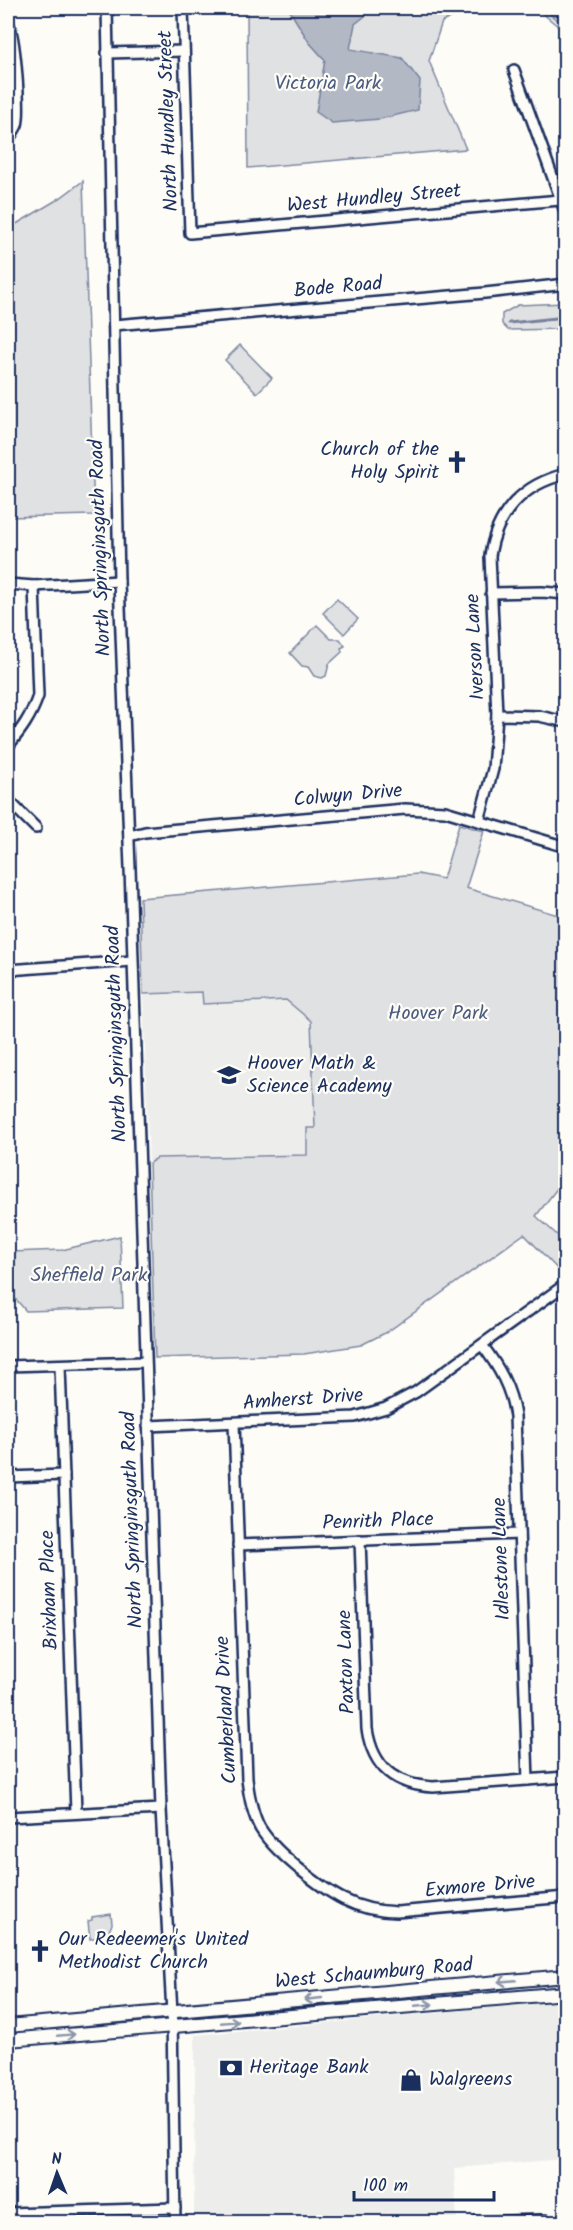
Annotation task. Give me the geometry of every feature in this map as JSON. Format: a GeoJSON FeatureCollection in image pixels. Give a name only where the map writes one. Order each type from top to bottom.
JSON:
{"type":"FeatureCollection","features":[{"type":"Feature","properties":{"kind":"main road","name":"West Schaumburg Road"},"geometry":{"type":"LineString","coordinates":[[8,2026],[566,1976]]}},
{"type":"Feature","properties":{"kind":"main road","name":"West Schaumburg Road"},"geometry":{"type":"LineString","coordinates":[[8,2040],[566,1993]]}},
{"type":"Feature","properties":{"kind":"street"},"geometry":{"type":"LineString","coordinates":[[107,8],[107,53],[184,51]]}},
{"type":"Feature","properties":{"kind":"street","name":"North Hundley Street"},"geometry":{"type":"LineString","coordinates":[[183,8],[190,233]]}},
{"type":"Feature","properties":{"kind":"street"},"geometry":{"type":"LineString","coordinates":[[8,23],[11,27],[15,57],[17,124],[8,141]]}},
{"type":"Feature","properties":{"kind":"street","name":"North Springinsguth Road"},"geometry":{"type":"LineString","coordinates":[[107,53],[118,581],[129,836],[161,1809],[172,2013],[175,2223]]}},
{"type":"Feature","properties":{"kind":"street"},"geometry":{"type":"LineString","coordinates":[[514,70],[566,214]]}},
{"type":"Feature","properties":{"kind":"street","name":"West Hundley Street"},"geometry":{"type":"LineString","coordinates":[[190,233],[560,200]]}},
{"type":"Feature","properties":{"kind":"street","name":"Bode Road"},"geometry":{"type":"LineString","coordinates":[[114,325],[566,284]]}},
{"type":"Feature","properties":{"kind":"street","name":"Iverson Lane"},"geometry":{"type":"LineString","coordinates":[[479,821],[493,769],[497,715],[490,556],[494,536],[499,523],[514,500],[544,480],[566,474]]}},
{"type":"Feature","properties":{"kind":"street"},"geometry":{"type":"LineString","coordinates":[[8,584],[34,586],[118,581]]}},
{"type":"Feature","properties":{"kind":"street"},"geometry":{"type":"LineString","coordinates":[[8,746],[33,712],[38,696],[34,586]]}},
{"type":"Feature","properties":{"kind":"street"},"geometry":{"type":"LineString","coordinates":[[491,593],[566,594]]}},
{"type":"Feature","properties":{"kind":"street"},"geometry":{"type":"LineString","coordinates":[[497,715],[539,716],[566,722]]}},
{"type":"Feature","properties":{"kind":"street"},"geometry":{"type":"LineString","coordinates":[[8,800],[36,828]]}},
{"type":"Feature","properties":{"kind":"street","name":"Colwyn Drive"},"geometry":{"type":"LineString","coordinates":[[129,836],[146,832],[405,809],[445,811],[566,847]]}},
{"type":"Feature","properties":{"kind":"street"},"geometry":{"type":"LineString","coordinates":[[8,970],[132,961]]}},
{"type":"Feature","properties":{"kind":"street","name":"Amherst Drive"},"geometry":{"type":"LineString","coordinates":[[148,1426],[335,1419],[371,1413],[401,1401],[566,1284]]}},
{"type":"Feature","properties":{"kind":"street","name":"Idlestone Lane"},"geometry":{"type":"LineString","coordinates":[[482,1345],[502,1374],[513,1401],[515,1416],[528,1780]]}},
{"type":"Feature","properties":{"kind":"street"},"geometry":{"type":"LineString","coordinates":[[8,1366],[145,1362]]}},
{"type":"Feature","properties":{"kind":"street","name":"Brixham Place"},"geometry":{"type":"LineString","coordinates":[[60,1366],[76,1812]]}},
{"type":"Feature","properties":{"kind":"street","name":"Cumberland Drive"},"geometry":{"type":"LineString","coordinates":[[234,1423],[247,1779],[254,1815],[268,1839],[279,1852],[326,1891],[359,1907],[377,1912],[397,1912]]}},
{"type":"Feature","properties":{"kind":"street"},"geometry":{"type":"LineString","coordinates":[[8,1477],[64,1476]]}},
{"type":"Feature","properties":{"kind":"street","name":"Penrith Place"},"geometry":{"type":"LineString","coordinates":[[238,1545],[519,1534]]}},
{"type":"Feature","properties":{"kind":"street","name":"Paxton Lane"},"geometry":{"type":"LineString","coordinates":[[360,1540],[367,1729],[369,1744],[380,1764],[402,1782],[417,1786],[433,1787],[528,1780]]}},
{"type":"Feature","properties":{"kind":"street"},"geometry":{"type":"LineString","coordinates":[[528,1780],[566,1777]]}},
{"type":"Feature","properties":{"kind":"street"},"geometry":{"type":"LineString","coordinates":[[8,1817],[161,1809]]}},
{"type":"Feature","properties":{"kind":"street","name":"Exmore Drive"},"geometry":{"type":"LineString","coordinates":[[397,1912],[566,1897]]}},
{"type":"Feature","properties":{"kind":"street"},"geometry":{"type":"LineString","coordinates":[[8,2213],[175,2208]]}},
{"type":"Feature","properties":{"kind":"street"},"geometry":{"type":"LineString","coordinates":[[476,2223],[542,2220],[560,2223]]}},
{"type":"Feature","properties":{"kind":"shaded area"},"geometry":{"type":"Polygon","coordinates":[[[288,8],[365,8],[369,13],[355,24],[350,49],[402,58],[420,81],[418,110],[380,119],[332,123],[316,112],[325,60],[309,42],[288,8]]]}},
{"type":"Feature","properties":{"kind":"shaded area"},"geometry":{"type":"Polygon","coordinates":[[[542,8],[565,8],[565,26],[542,8]]]}},
{"type":"Feature","properties":{"kind":"shaded area","name":"Hoover Math & Science Academy"},"geometry":{"type":"Polygon","coordinates":[[[202,992],[203,1004],[286,1000],[311,1021],[315,1128],[307,1129],[308,1155],[157,1158],[149,1163],[143,994],[202,992]]]}},
{"type":"Feature","properties":{"kind":"shaded area"},"geometry":{"type":"Polygon","coordinates":[[[565,2001],[565,2159],[454,2168],[457,2222],[194,2222],[195,2035],[565,2001]]]}},
{"type":"Feature","properties":{"kind":"green space","name":"Victoria Park"},"geometry":{"type":"Polygon","coordinates":[[[247,8],[471,8],[442,22],[429,61],[466,149],[248,168],[247,8]]]}},
{"type":"Feature","properties":{"kind":"green space"},"geometry":{"type":"Polygon","coordinates":[[[536,8],[565,8],[565,32],[536,8]]]}},
{"type":"Feature","properties":{"kind":"green space"},"geometry":{"type":"Polygon","coordinates":[[[83,181],[94,515],[8,517],[8,229],[60,198],[83,181]]]}},
{"type":"Feature","properties":{"kind":"green space"},"geometry":{"type":"Polygon","coordinates":[[[565,303],[565,329],[508,330],[502,324],[502,314],[518,305],[565,303]]]}},
{"type":"Feature","properties":{"kind":"green space"},"geometry":{"type":"Polygon","coordinates":[[[240,345],[272,378],[257,393],[225,360],[240,345]]]}},
{"type":"Feature","properties":{"kind":"green space"},"geometry":{"type":"Polygon","coordinates":[[[337,599],[358,619],[344,634],[323,613],[337,599]]]}},
{"type":"Feature","properties":{"kind":"green space"},"geometry":{"type":"Polygon","coordinates":[[[317,625],[331,639],[340,639],[345,646],[329,664],[326,676],[322,678],[314,676],[308,667],[302,666],[290,653],[317,625]]]}},
{"type":"Feature","properties":{"kind":"green space","name":"Hoover Park"},"geometry":{"type":"Polygon","coordinates":[[[459,824],[484,831],[466,888],[565,917],[565,1178],[536,1216],[565,1242],[565,1275],[524,1234],[387,1332],[361,1345],[304,1354],[155,1358],[149,1163],[157,1158],[307,1155],[307,1128],[315,1128],[311,1021],[286,1000],[203,1004],[202,992],[143,994],[140,898],[418,874],[443,879],[459,824]]]}},
{"type":"Feature","properties":{"kind":"green space","name":"Sheffield Park"},"geometry":{"type":"Polygon","coordinates":[[[120,1236],[123,1308],[26,1311],[8,1290],[8,1247],[11,1252],[62,1250],[120,1236]]]}},
{"type":"Feature","properties":{"kind":"green space"},"geometry":{"type":"Polygon","coordinates":[[[111,1914],[112,1924],[108,1934],[90,1939],[88,1921],[92,1920],[92,1917],[111,1914]]]}},
{"type":"Feature","properties":{"kind":"waterway"},"geometry":{"type":"LineString","coordinates":[[509,323],[566,317]]}},
{"type":"Feature","properties":{"kind":"place","name":"Church of the Holy Spirit"},"geometry":{"type":"Point","coordinates":[457,462]}},
{"type":"Feature","properties":{"kind":"place","name":"Hoover Math & Science Academy"},"geometry":{"type":"Point","coordinates":[229,1075]}},
{"type":"Feature","properties":{"kind":"place","name":"Our Redeemer's United Methodist Church"},"geometry":{"type":"Point","coordinates":[40,1951]}},
{"type":"Feature","properties":{"kind":"place","name":"Heritage Bank"},"geometry":{"type":"Point","coordinates":[231,2068]}},
{"type":"Feature","properties":{"kind":"place","name":"Walgreens"},"geometry":{"type":"Point","coordinates":[411,2080]}}]}
